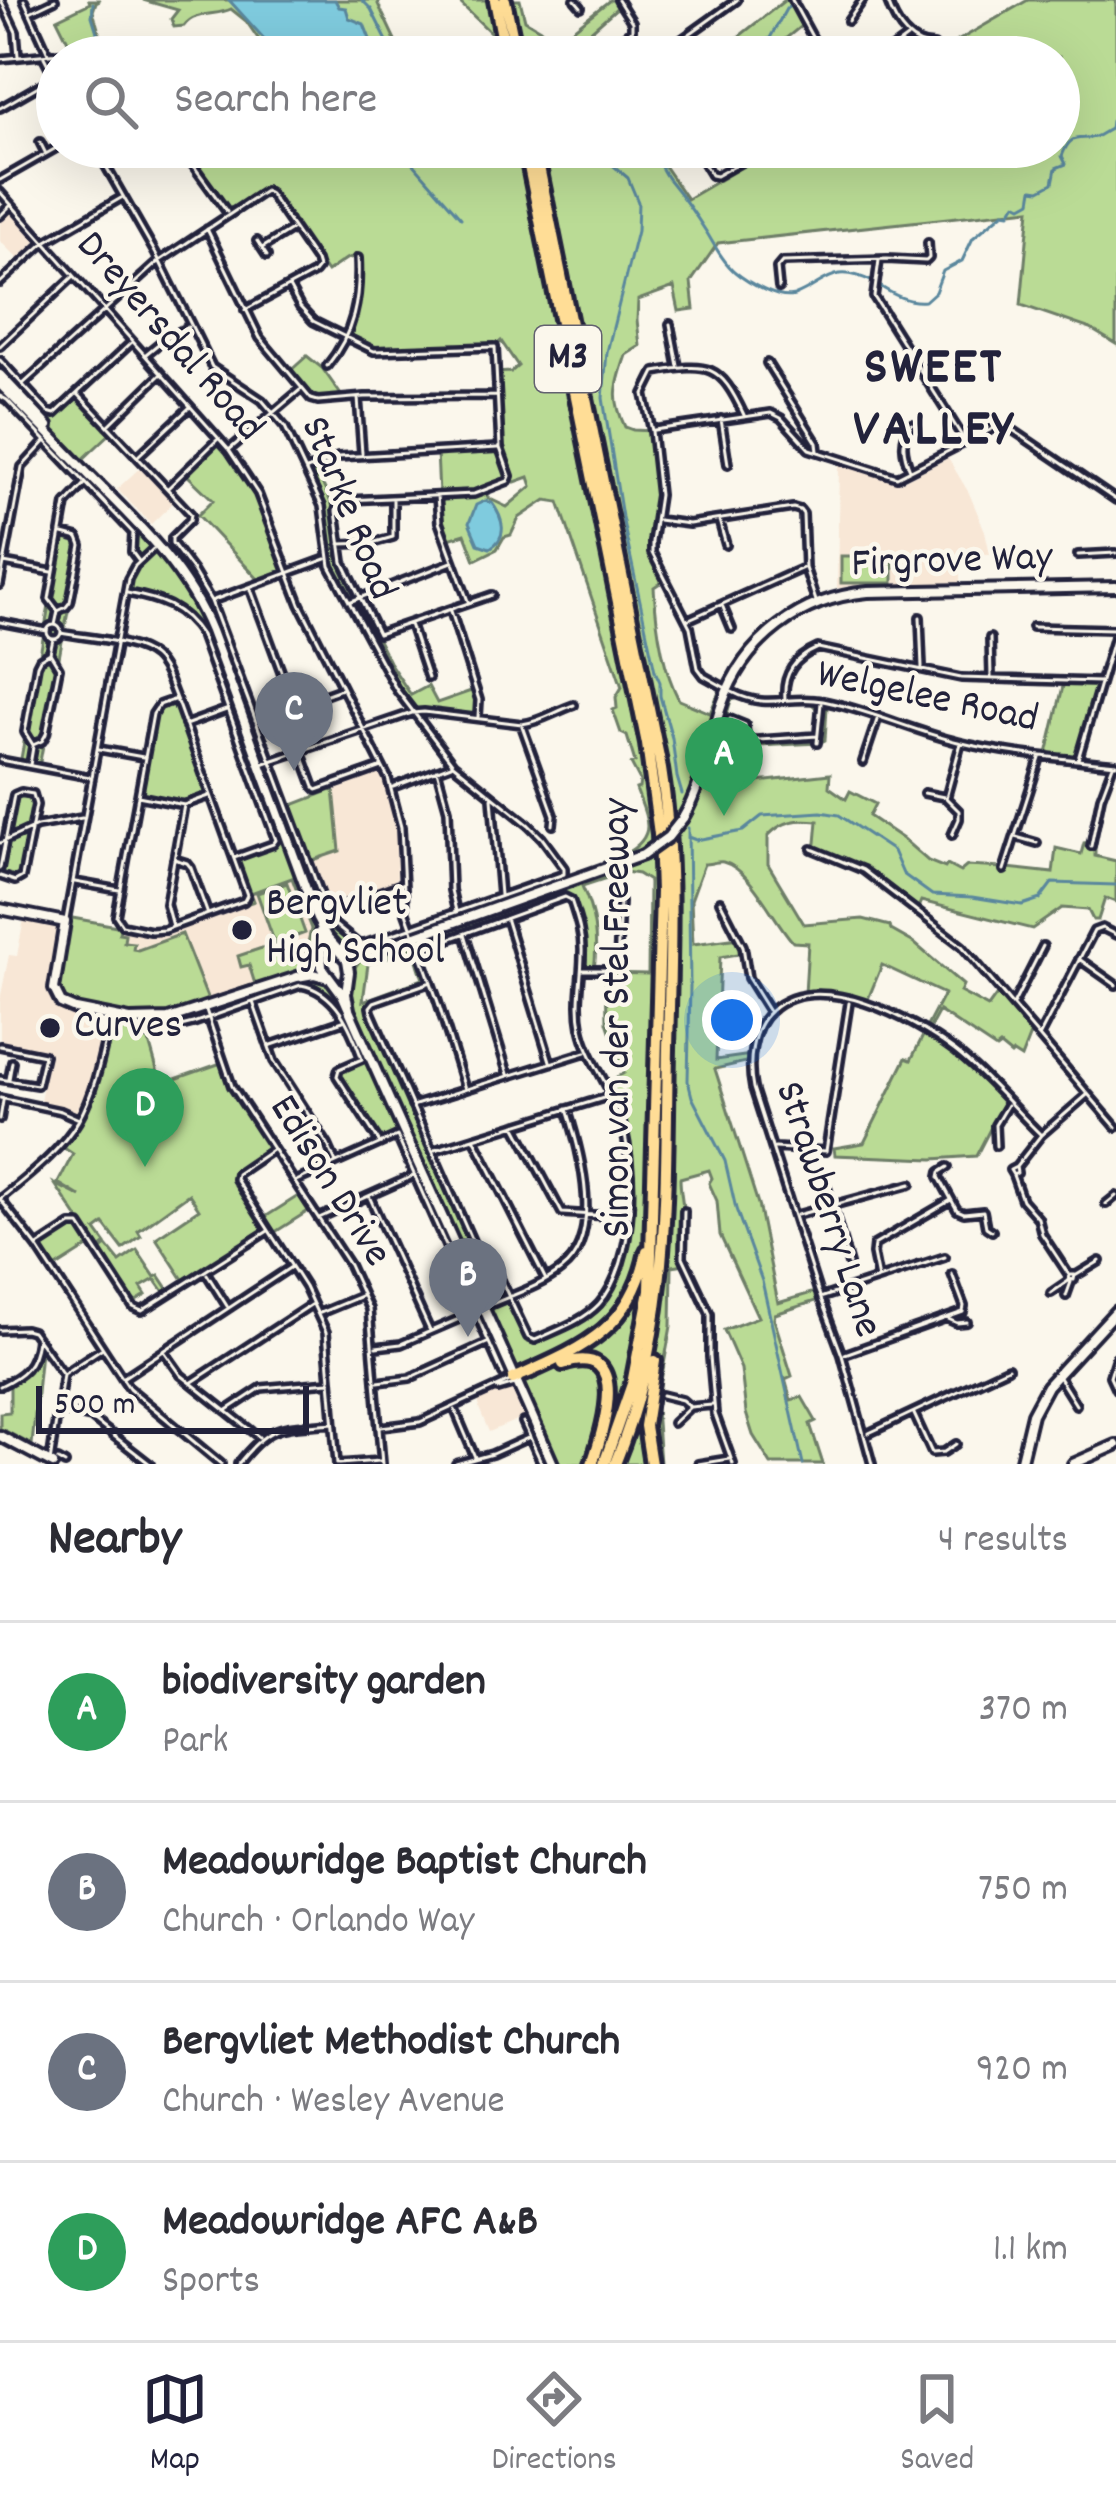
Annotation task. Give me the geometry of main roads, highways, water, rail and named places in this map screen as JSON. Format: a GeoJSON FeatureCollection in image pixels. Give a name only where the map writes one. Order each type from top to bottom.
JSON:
{"type":"FeatureCollection","features":[{"type":"Feature","properties":{"kind":"highway"},"geometry":{"type":"LineString","coordinates":[[494,0],[502,36]]}},
{"type":"Feature","properties":{"kind":"highway"},"geometry":{"type":"LineString","coordinates":[[505,0],[513,36]]}},
{"type":"Feature","properties":{"kind":"highway","name":"Simon van der Stel Freeway"},"geometry":{"type":"LineString","coordinates":[[534,168],[665,789],[670,843],[661,1286],[647,1366],[615,1464]]}},
{"type":"Feature","properties":{"kind":"highway","name":"Simon van der Stel Freeway"},"geometry":{"type":"LineString","coordinates":[[535,173],[647,744],[661,892],[653,1259],[632,1384],[604,1464]]}},
{"type":"Feature","properties":{"kind":"highway"},"geometry":{"type":"LineString","coordinates":[[514,1379],[590,1343],[628,1303],[647,1253],[656,1140]]}},
{"type":"Feature","properties":{"kind":"highway"},"geometry":{"type":"LineString","coordinates":[[650,1464],[646,1415],[661,1286]]}},
{"type":"Feature","properties":{"kind":"highway"},"geometry":{"type":"LineString","coordinates":[[514,1379],[576,1360],[598,1366],[606,1378],[608,1407],[592,1464]]}},
{"type":"Feature","properties":{"kind":"main road"},"geometry":{"type":"LineString","coordinates":[[0,379],[157,546],[199,602],[266,763],[317,919],[322,967],[349,1009],[478,1310],[488,1320],[528,1419],[554,1464]]}},
{"type":"Feature","properties":{"kind":"main road","name":"Firgrove Way"},"geometry":{"type":"LineString","coordinates":[[349,975],[358,961],[413,932],[643,855],[668,837],[693,798],[728,689],[745,658],[784,621],[817,604],[848,594],[878,592],[1116,587]]}},
{"type":"Feature","properties":{"kind":"main road"},"geometry":{"type":"LineString","coordinates":[[0,909],[65,922],[54,984],[57,997],[71,1009],[110,1016],[155,1021],[207,1013],[297,977],[309,970],[326,946],[337,948]]}},
{"type":"Feature","properties":{"kind":"main road"},"geometry":{"type":"LineString","coordinates":[[317,919],[346,960],[349,1009]]}},
{"type":"Feature","properties":{"kind":"main road","name":"Firgrove Way"},"geometry":{"type":"LineString","coordinates":[[337,948],[351,953],[376,950]]}},
{"type":"Feature","properties":{"kind":"main road"},"geometry":{"type":"LineString","coordinates":[[297,977],[316,974],[342,982],[349,975]]}},
{"type":"Feature","properties":{"kind":"main road"},"geometry":{"type":"LineString","coordinates":[[1020,1464],[1035,1408],[1057,1374],[1116,1311]]}},
{"type":"Feature","properties":{"kind":"main road"},"geometry":{"type":"LineString","coordinates":[[0,1436],[54,1462]]}},
{"type":"Feature","properties":{"kind":"main road"},"geometry":{"type":"LineString","coordinates":[[1072,1464],[1116,1445]]}},
{"type":"Feature","properties":{"kind":"water"},"geometry":{"type":"Polygon","coordinates":[[[229,0],[335,0],[346,8],[349,18],[364,24],[369,36],[261,36],[229,0]]]}},
{"type":"Feature","properties":{"kind":"water"},"geometry":{"type":"Polygon","coordinates":[[[485,501],[496,509],[502,527],[500,538],[490,548],[478,544],[469,523],[476,505],[485,501]]]}},
{"type":"Feature","properties":{"kind":"waterway"},"geometry":{"type":"LineString","coordinates":[[362,0],[384,36]]}},
{"type":"Feature","properties":{"kind":"waterway"},"geometry":{"type":"LineString","coordinates":[[771,36],[786,9],[797,0]]}},
{"type":"Feature","properties":{"kind":"waterway"},"geometry":{"type":"LineString","coordinates":[[93,3],[98,36]]}},
{"type":"Feature","properties":{"kind":"waterway"},"geometry":{"type":"LineString","coordinates":[[1080,138],[1097,136],[1116,121]]}},
{"type":"Feature","properties":{"kind":"waterway"},"geometry":{"type":"LineString","coordinates":[[417,168],[461,218]]}},
{"type":"Feature","properties":{"kind":"waterway"},"geometry":{"type":"LineString","coordinates":[[616,168],[628,178],[638,202],[637,231],[607,352],[603,398],[622,517],[682,794]]}},
{"type":"Feature","properties":{"kind":"waterway"},"geometry":{"type":"LineString","coordinates":[[662,168],[723,259],[747,281],[788,297],[839,274],[873,282]]}},
{"type":"Feature","properties":{"kind":"waterway"},"geometry":{"type":"LineString","coordinates":[[878,285],[906,299],[925,301],[935,292],[943,271],[962,261],[973,238],[1004,212],[1010,213],[1016,203],[1022,206],[1031,201],[1033,189],[1053,183],[1056,168]]}},
{"type":"Feature","properties":{"kind":"waterway"},"geometry":{"type":"LineString","coordinates":[[688,837],[696,840],[743,831],[762,816],[821,812],[839,815],[893,851],[903,874],[932,895],[1022,905],[1040,899],[1052,883],[1116,885]]}},
{"type":"Feature","properties":{"kind":"waterway"},"geometry":{"type":"LineString","coordinates":[[688,828],[688,1081],[725,1161],[736,1209],[762,1281],[803,1464]]}},
{"type":"Feature","properties":{"kind":"place","name":"Bergvliet Methodist Church"},"geometry":{"type":"Point","coordinates":[294,771]}},
{"type":"Feature","properties":{"kind":"place","name":"biodiversity garden"},"geometry":{"type":"Point","coordinates":[724,816]}},
{"type":"Feature","properties":{"kind":"place","name":"Bergvliet High School"},"geometry":{"type":"Point","coordinates":[242,930]}},
{"type":"Feature","properties":{"kind":"place","name":"Curves"},"geometry":{"type":"Point","coordinates":[50,1028]}},
{"type":"Feature","properties":{"kind":"place","name":"Meadowridge AFC A&B"},"geometry":{"type":"Point","coordinates":[145,1167]}},
{"type":"Feature","properties":{"kind":"place","name":"Meadowridge Baptist Church"},"geometry":{"type":"Point","coordinates":[468,1337]}},
{"type":"Feature","properties":{"kind":"district","name":"SWEET VALLEY"},"geometry":{"type":"Point","coordinates":[934,401]}}]}
